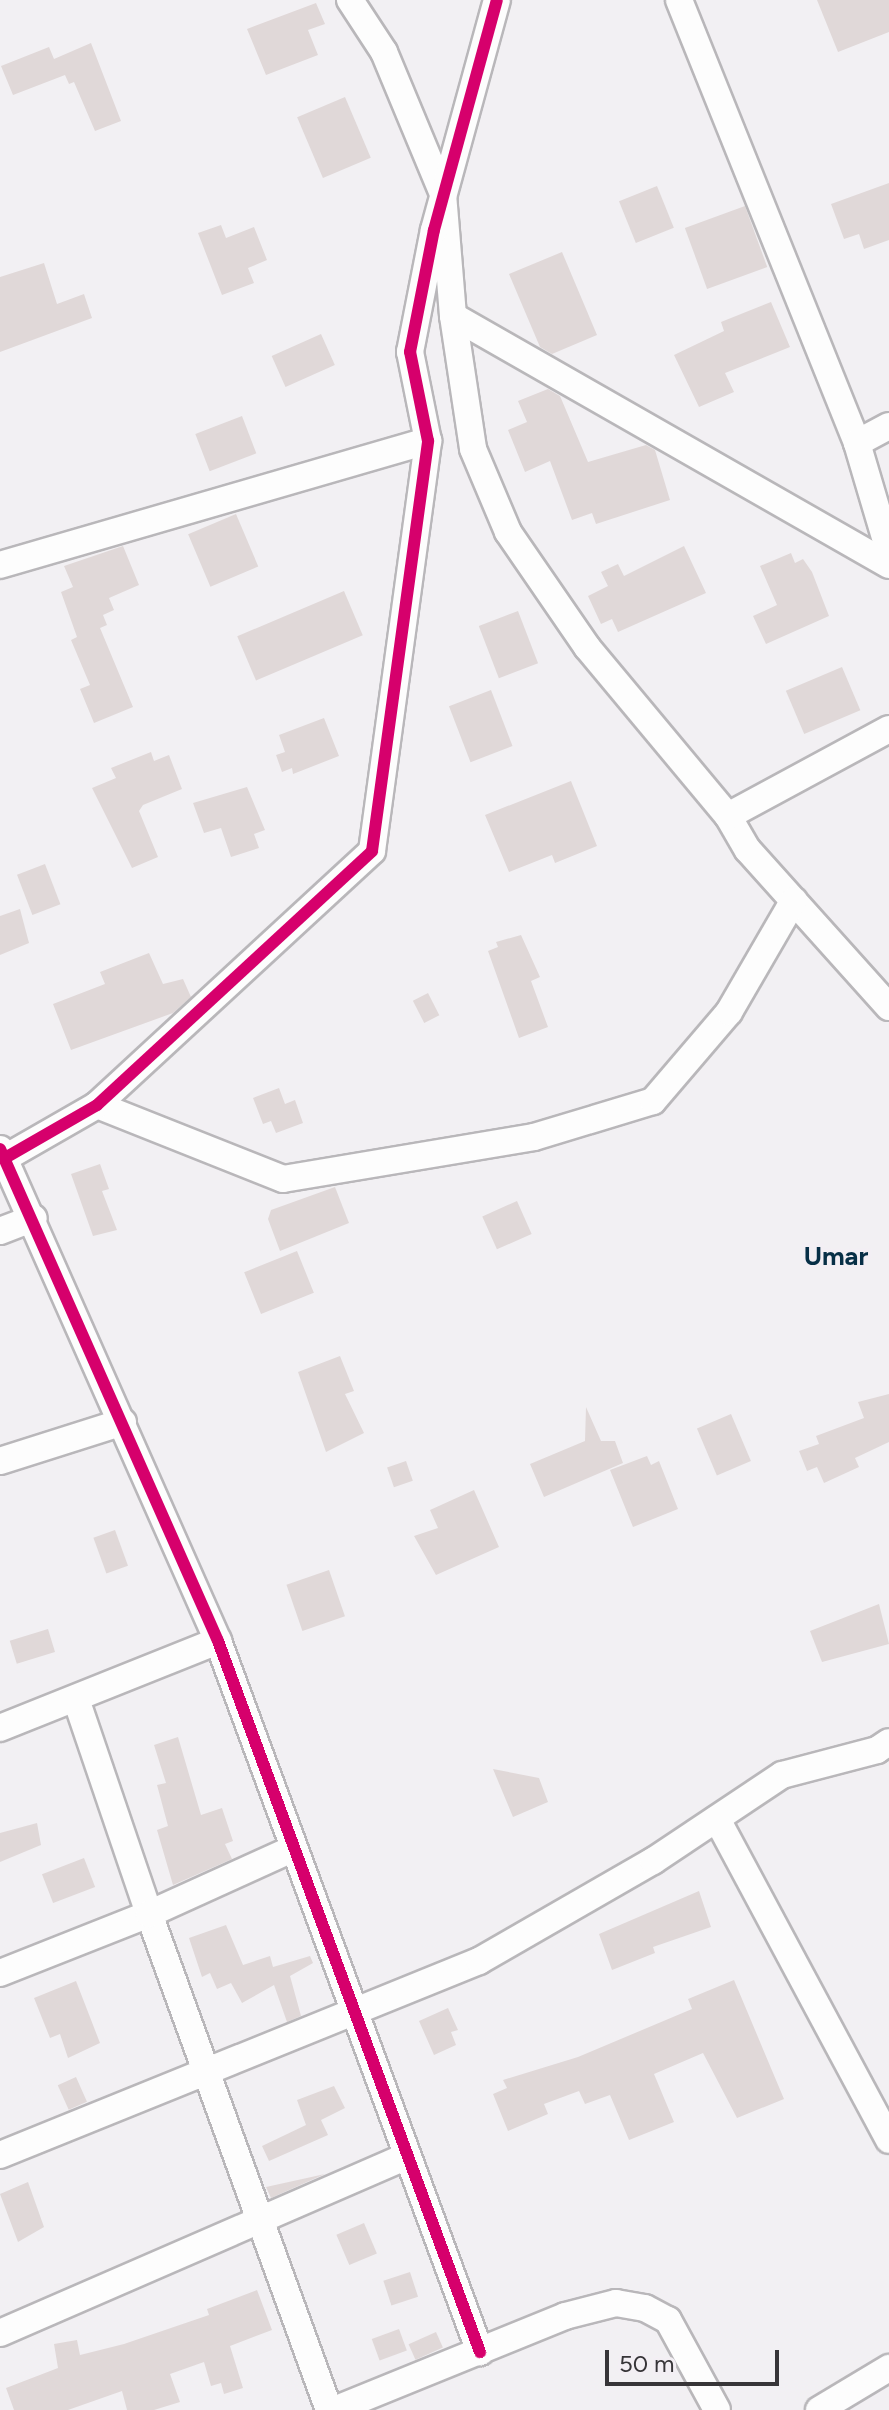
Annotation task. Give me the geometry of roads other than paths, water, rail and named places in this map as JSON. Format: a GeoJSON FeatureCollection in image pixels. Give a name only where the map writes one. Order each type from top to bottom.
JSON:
{"type":"FeatureCollection","features":[{"type":"Feature","properties":{"kind":"street"},"geometry":{"type":"LineString","coordinates":[[350,0],[384,52],[443,194],[453,316],[473,449],[508,532],[587,647],[728,816],[748,850],[889,1007]]}},
{"type":"Feature","properties":{"kind":"street"},"geometry":{"type":"LineString","coordinates":[[480,2352],[405,2157],[354,2007],[292,1849],[218,1641],[34,1218],[2,1154],[97,1105],[372,851],[428,441],[410,352],[443,194],[497,0]]}},
{"type":"Feature","properties":{"kind":"street"},"geometry":{"type":"LineString","coordinates":[[679,0],[857,443],[889,551]]}},
{"type":"Feature","properties":{"kind":"street"},"geometry":{"type":"LineString","coordinates":[[453,316],[889,565]]}},
{"type":"Feature","properties":{"kind":"street"},"geometry":{"type":"LineString","coordinates":[[857,443],[889,426]]}},
{"type":"Feature","properties":{"kind":"street"},"geometry":{"type":"LineString","coordinates":[[0,565],[428,441]]}},
{"type":"Feature","properties":{"kind":"street"},"geometry":{"type":"LineString","coordinates":[[728,816],[889,729]]}},
{"type":"Feature","properties":{"kind":"street"},"geometry":{"type":"LineString","coordinates":[[97,1105],[283,1179],[534,1137],[653,1101],[729,1012],[794,900]]}},
{"type":"Feature","properties":{"kind":"street"},"geometry":{"type":"LineString","coordinates":[[0,1231],[34,1218]]}},
{"type":"Feature","properties":{"kind":"street"},"geometry":{"type":"LineString","coordinates":[[0,1461],[123,1422]]}},
{"type":"Feature","properties":{"kind":"street"},"geometry":{"type":"LineString","coordinates":[[0,1728],[218,1641]]}},
{"type":"Feature","properties":{"kind":"street"},"geometry":{"type":"LineString","coordinates":[[76,1699],[259,2224],[332,2410],[565,2316],[616,2303],[645,2308],[668,2320],[717,2410]]}},
{"type":"Feature","properties":{"kind":"street"},"geometry":{"type":"LineString","coordinates":[[0,2155],[354,2007],[479,1961],[717,1819],[782,1775],[877,1750],[889,1742]]}},
{"type":"Feature","properties":{"kind":"street"},"geometry":{"type":"LineString","coordinates":[[717,1819],[889,2140]]}},
{"type":"Feature","properties":{"kind":"street"},"geometry":{"type":"LineString","coordinates":[[0,1973],[149,1914],[292,1849]]}},
{"type":"Feature","properties":{"kind":"street"},"geometry":{"type":"LineString","coordinates":[[0,2333],[259,2224],[405,2157]]}},
{"type":"Feature","properties":{"kind":"street"},"geometry":{"type":"LineString","coordinates":[[819,2410],[889,2368]]}},
{"type":"Feature","properties":{"kind":"district","name":"Umar"},"geometry":{"type":"Point","coordinates":[836,1257]}}]}
